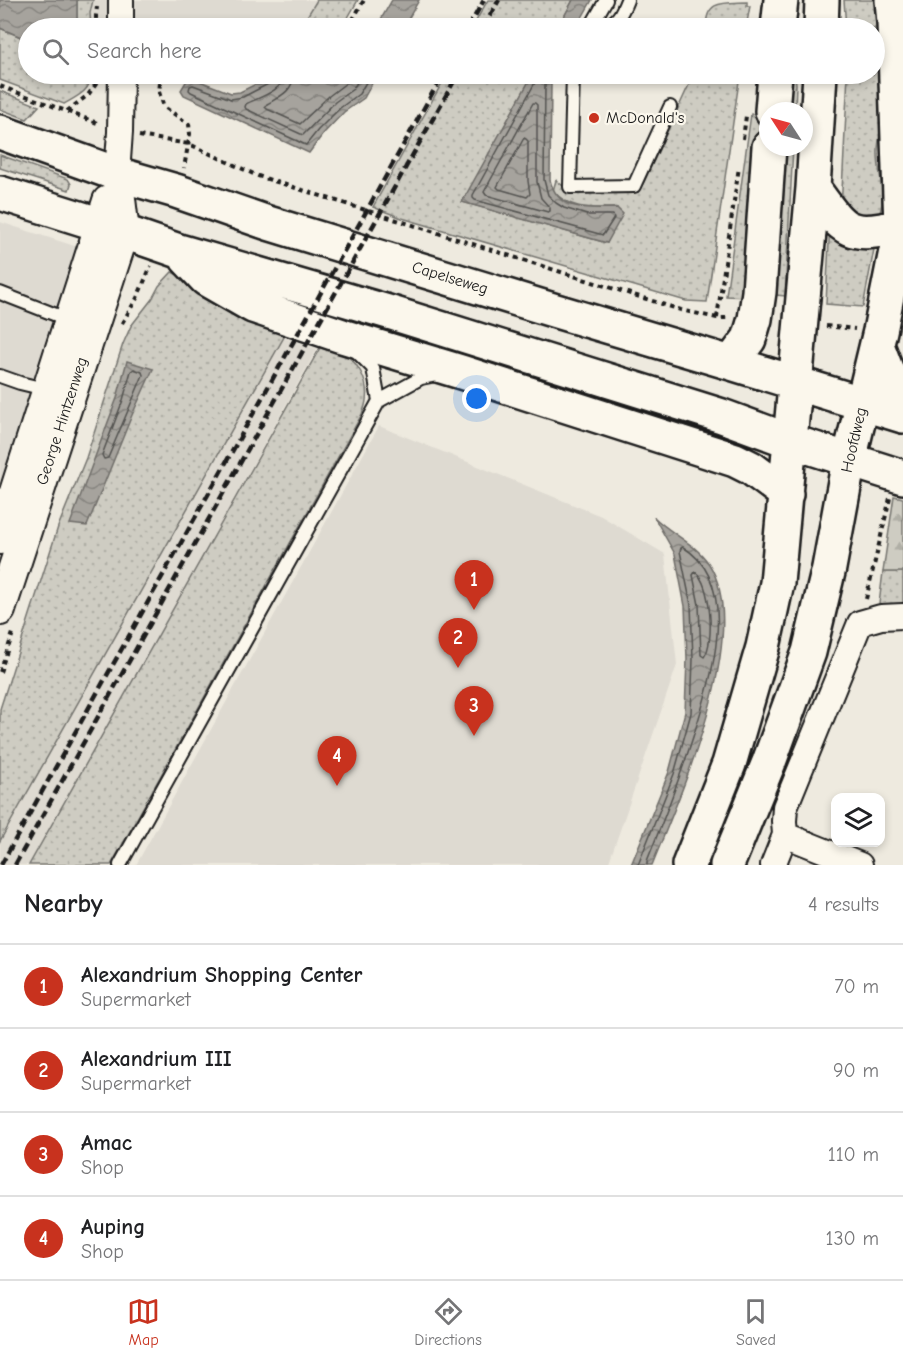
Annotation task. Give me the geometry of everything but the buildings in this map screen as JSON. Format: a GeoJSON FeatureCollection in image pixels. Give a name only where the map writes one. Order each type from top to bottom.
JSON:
{"type":"FeatureCollection","features":[{"type":"Feature","properties":{"kind":"main road"},"geometry":{"type":"LineString","coordinates":[[821,18],[822,0]]}},
{"type":"Feature","properties":{"kind":"main road","name":"Hoofdweg"},"geometry":{"type":"LineString","coordinates":[[727,865],[769,762],[808,652],[829,568],[849,460],[877,345],[902,222],[890,7]]}},
{"type":"Feature","properties":{"kind":"main road"},"geometry":{"type":"LineString","coordinates":[[763,102],[771,84]]}},
{"type":"Feature","properties":{"kind":"main road"},"geometry":{"type":"LineString","coordinates":[[689,865],[729,764],[763,647],[777,583],[813,188],[818,84]]}},
{"type":"Feature","properties":{"kind":"main road","name":"Capelseweg"},"geometry":{"type":"LineString","coordinates":[[0,132],[117,174],[176,191],[268,223],[903,416]]}},
{"type":"Feature","properties":{"kind":"main road"},"geometry":{"type":"LineString","coordinates":[[731,363],[749,339],[759,292],[756,145]]}},
{"type":"Feature","properties":{"kind":"main road"},"geometry":{"type":"LineString","coordinates":[[813,188],[836,220],[849,229],[875,232],[902,222]]}},
{"type":"Feature","properties":{"kind":"main road"},"geometry":{"type":"LineString","coordinates":[[0,193],[722,416],[790,441],[900,476]]}},
{"type":"Feature","properties":{"kind":"main road"},"geometry":{"type":"LineString","coordinates":[[169,247],[206,279],[253,306],[735,460],[751,468],[786,494]]}},
{"type":"Feature","properties":{"kind":"main road"},"geometry":{"type":"LineString","coordinates":[[877,345],[888,374],[903,393]]}},
{"type":"Feature","properties":{"kind":"street"},"geometry":{"type":"LineString","coordinates":[[121,0],[121,18]]}},
{"type":"Feature","properties":{"kind":"street"},"geometry":{"type":"LineString","coordinates":[[117,174],[120,84]]}},
{"type":"Feature","properties":{"kind":"street","name":"George Hintzenweg"},"geometry":{"type":"LineString","coordinates":[[0,539],[59,393],[93,327],[112,229],[117,174]]}},
{"type":"Feature","properties":{"kind":"street","name":"George Hintzenweg"},"geometry":{"type":"LineString","coordinates":[[0,610],[59,393]]}},
{"type":"Feature","properties":{"kind":"street"},"geometry":{"type":"LineString","coordinates":[[773,865],[785,835],[785,807],[860,623],[881,617],[903,616]]}},
{"type":"Feature","properties":{"kind":"street"},"geometry":{"type":"LineString","coordinates":[[785,835],[860,865]]}},
{"type":"Feature","properties":{"kind":"lane"},"geometry":{"type":"LineString","coordinates":[[596,18],[606,0]]}},
{"type":"Feature","properties":{"kind":"lane"},"geometry":{"type":"LineString","coordinates":[[618,18],[627,0]]}},
{"type":"Feature","properties":{"kind":"lane"},"geometry":{"type":"LineString","coordinates":[[573,84],[570,187],[634,186],[670,107]]}},
{"type":"Feature","properties":{"kind":"lane"},"geometry":{"type":"LineString","coordinates":[[0,293],[93,327]]}},
{"type":"Feature","properties":{"kind":"lane"},"geometry":{"type":"LineString","coordinates":[[342,336],[373,368],[379,401]]}},
{"type":"Feature","properties":{"kind":"lane"},"geometry":{"type":"LineString","coordinates":[[120,865],[379,401],[421,378],[461,372]]}},
{"type":"Feature","properties":{"kind":"lane"},"geometry":{"type":"LineString","coordinates":[[0,376],[59,393]]}},
{"type":"Feature","properties":{"kind":"path"},"geometry":{"type":"LineString","coordinates":[[96,18],[99,0]]}},
{"type":"Feature","properties":{"kind":"path"},"geometry":{"type":"LineString","coordinates":[[354,18],[364,0]]}},
{"type":"Feature","properties":{"kind":"path"},"geometry":{"type":"LineString","coordinates":[[67,111],[88,95],[96,84]]}},
{"type":"Feature","properties":{"kind":"path"},"geometry":{"type":"LineString","coordinates":[[159,84],[159,92],[164,107],[189,124],[189,144]]}},
{"type":"Feature","properties":{"kind":"path"},"geometry":{"type":"LineString","coordinates":[[0,86],[120,132],[189,144],[258,176],[681,310],[717,318],[739,166]]}},
{"type":"Feature","properties":{"kind":"path"},"geometry":{"type":"LineString","coordinates":[[756,145],[759,119]]}},
{"type":"Feature","properties":{"kind":"path"},"geometry":{"type":"LineString","coordinates":[[93,327],[137,298],[149,272],[169,247]]}},
{"type":"Feature","properties":{"kind":"path"},"geometry":{"type":"LineString","coordinates":[[860,623],[900,476]]}},
{"type":"Feature","properties":{"kind":"shaded area"},"geometry":{"type":"Polygon","coordinates":[[[23,0],[350,0],[340,18],[72,18],[23,0]]]}},
{"type":"Feature","properties":{"kind":"shaded area"},"geometry":{"type":"Polygon","coordinates":[[[0,222],[84,249],[0,509],[0,222]]]}},
{"type":"Feature","properties":{"kind":"shaded area"},"geometry":{"type":"Polygon","coordinates":[[[282,337],[317,349],[31,865],[0,865],[0,839],[282,337]]]}},
{"type":"Feature","properties":{"kind":"shaded area"},"geometry":{"type":"Polygon","coordinates":[[[379,426],[601,516],[665,554],[677,665],[608,865],[136,865],[379,426]]]}},
{"type":"Feature","properties":{"kind":"green space"},"geometry":{"type":"Polygon","coordinates":[[[77,0],[93,0],[90,18],[77,18],[77,0]]]}},
{"type":"Feature","properties":{"kind":"green space"},"geometry":{"type":"Polygon","coordinates":[[[317,0],[358,0],[348,18],[306,18],[317,0]]]}},
{"type":"Feature","properties":{"kind":"green space"},"geometry":{"type":"Polygon","coordinates":[[[488,0],[573,0],[563,18],[478,18],[488,0]]]}},
{"type":"Feature","properties":{"kind":"green space"},"geometry":{"type":"Polygon","coordinates":[[[844,0],[874,0],[877,18],[845,18],[844,0]]]}},
{"type":"Feature","properties":{"kind":"green space"},"geometry":{"type":"Polygon","coordinates":[[[747,2],[747,6],[750,6],[748,18],[707,18],[712,8],[723,3],[747,2]]]}},
{"type":"Feature","properties":{"kind":"green space"},"geometry":{"type":"Polygon","coordinates":[[[0,28],[18,36],[18,84],[89,84],[79,95],[64,104],[0,80],[0,28]]]}},
{"type":"Feature","properties":{"kind":"green space"},"geometry":{"type":"Polygon","coordinates":[[[441,84],[528,84],[463,202],[607,243],[617,208],[582,207],[567,202],[553,191],[556,180],[570,192],[638,192],[689,84],[739,84],[707,302],[686,301],[402,218],[373,207],[441,84]]]}},
{"type":"Feature","properties":{"kind":"green space"},"geometry":{"type":"Polygon","coordinates":[[[784,84],[796,84],[795,102],[783,102],[784,84]]]}},
{"type":"Feature","properties":{"kind":"green space"},"geometry":{"type":"Polygon","coordinates":[[[847,84],[882,84],[878,151],[882,194],[880,211],[877,219],[841,210],[847,84]]]}},
{"type":"Feature","properties":{"kind":"green space"},"geometry":{"type":"Polygon","coordinates":[[[0,91],[39,106],[27,119],[0,109],[0,91]]]}},
{"type":"Feature","properties":{"kind":"green space"},"geometry":{"type":"Polygon","coordinates":[[[751,114],[759,115],[759,151],[747,297],[726,296],[751,114]]]}},
{"type":"Feature","properties":{"kind":"green space"},"geometry":{"type":"Polygon","coordinates":[[[0,155],[68,179],[71,184],[69,190],[0,168],[0,155]]]}},
{"type":"Feature","properties":{"kind":"green space"},"geometry":{"type":"Polygon","coordinates":[[[778,156],[793,156],[785,296],[767,294],[778,156]]]}},
{"type":"Feature","properties":{"kind":"green space"},"geometry":{"type":"Polygon","coordinates":[[[830,221],[875,244],[863,307],[826,304],[830,221]]]}},
{"type":"Feature","properties":{"kind":"green space"},"geometry":{"type":"Polygon","coordinates":[[[172,272],[220,296],[284,337],[0,841],[0,709],[58,527],[86,458],[123,344],[131,326],[159,286],[172,272]]]}},
{"type":"Feature","properties":{"kind":"green space"},"geometry":{"type":"Polygon","coordinates":[[[321,346],[346,355],[364,378],[366,403],[362,414],[111,865],[29,865],[321,346]]]}},
{"type":"Feature","properties":{"kind":"green space"},"geometry":{"type":"Polygon","coordinates":[[[894,496],[903,498],[903,572],[883,572],[894,496]]]}},
{"type":"Feature","properties":{"kind":"green space"},"geometry":{"type":"Polygon","coordinates":[[[883,572],[903,572],[903,605],[879,604],[883,572]]]}},
{"type":"Feature","properties":{"kind":"water"},"geometry":{"type":"Polygon","coordinates":[[[0,0],[77,0],[77,18],[18,18],[18,36],[0,28],[0,0]]]}},
{"type":"Feature","properties":{"kind":"water"},"geometry":{"type":"Polygon","coordinates":[[[392,0],[419,0],[409,18],[382,18],[392,0]]]}},
{"type":"Feature","properties":{"kind":"water"},"geometry":{"type":"Polygon","coordinates":[[[573,0],[592,0],[582,18],[563,18],[573,0]]]}},
{"type":"Feature","properties":{"kind":"water"},"geometry":{"type":"Polygon","coordinates":[[[185,84],[208,84],[231,93],[240,92],[256,84],[372,84],[364,98],[344,112],[309,153],[184,95],[181,90],[185,84]]]}},
{"type":"Feature","properties":{"kind":"water"},"geometry":{"type":"Polygon","coordinates":[[[527,84],[551,84],[550,180],[554,191],[560,198],[576,206],[617,208],[623,214],[607,243],[462,202],[527,84]]]}},
{"type":"Feature","properties":{"kind":"water"},"geometry":{"type":"Polygon","coordinates":[[[127,361],[153,369],[87,526],[70,524],[117,398],[127,361]]]}},
{"type":"Feature","properties":{"kind":"water"},"geometry":{"type":"Polygon","coordinates":[[[654,517],[690,544],[709,564],[720,594],[723,630],[718,671],[708,714],[679,798],[652,865],[631,865],[669,772],[685,712],[687,659],[685,606],[675,554],[654,517]]]}},
{"type":"Feature","properties":{"kind":"railway"},"geometry":{"type":"LineString","coordinates":[[474,18],[484,0]]}},
{"type":"Feature","properties":{"kind":"railway"},"geometry":{"type":"LineString","coordinates":[[489,18],[499,0]]}},
{"type":"Feature","properties":{"kind":"railway"},"geometry":{"type":"LineString","coordinates":[[1,865],[437,84]]}},
{"type":"Feature","properties":{"kind":"railway"},"geometry":{"type":"LineString","coordinates":[[15,865],[452,84]]}},
{"type":"Feature","properties":{"kind":"place","name":"McDonald's"},"geometry":{"type":"Point","coordinates":[594,118]}},
{"type":"Feature","properties":{"kind":"place","name":"Alexandrium Shopping Center"},"geometry":{"type":"Point","coordinates":[474,610]}},
{"type":"Feature","properties":{"kind":"place","name":"Alexandrium III"},"geometry":{"type":"Point","coordinates":[458,668]}},
{"type":"Feature","properties":{"kind":"place","name":"Amac"},"geometry":{"type":"Point","coordinates":[474,736]}},
{"type":"Feature","properties":{"kind":"place","name":"Auping"},"geometry":{"type":"Point","coordinates":[337,786]}}]}
